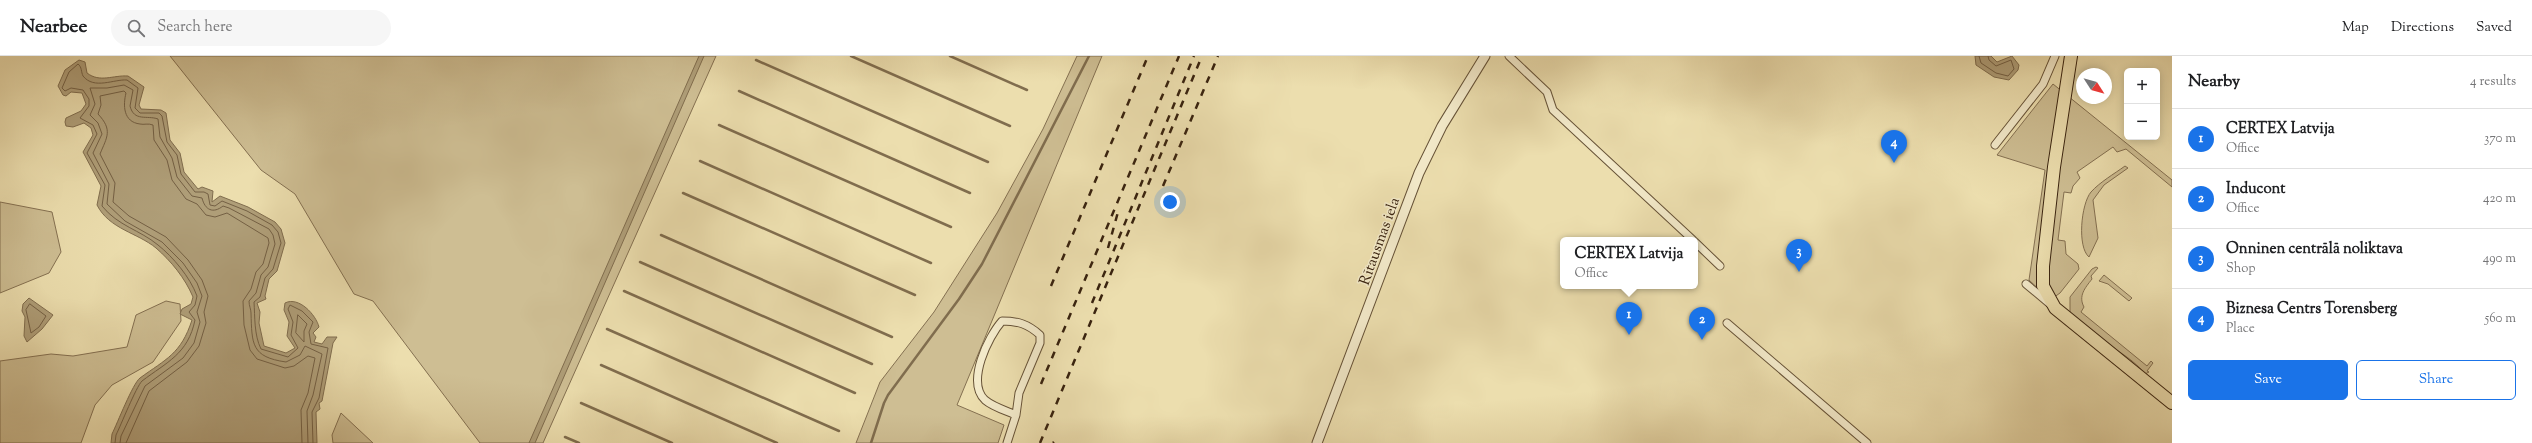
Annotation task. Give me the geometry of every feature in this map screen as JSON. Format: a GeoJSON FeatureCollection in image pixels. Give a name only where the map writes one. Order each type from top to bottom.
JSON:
{"type":"FeatureCollection","features":[{"type":"Feature","properties":{"kind":"highway"},"geometry":{"type":"LineString","coordinates":[[2071,56],[2054,167],[2043,266],[2043,286],[2055,308],[2172,403]]}},
{"type":"Feature","properties":{"kind":"street","name":"Rītausmas iela"},"geometry":{"type":"LineString","coordinates":[[1317,443],[1419,173],[1442,126],[1485,56]]}},
{"type":"Feature","properties":{"kind":"street"},"geometry":{"type":"LineString","coordinates":[[1508,56],[1547,92],[1553,110],[1690,237]]}},
{"type":"Feature","properties":{"kind":"street"},"geometry":{"type":"LineString","coordinates":[[1995,145],[2043,84],[2054,56]]}},
{"type":"Feature","properties":{"kind":"street"},"geometry":{"type":"LineString","coordinates":[[1698,245],[1720,266]]}},
{"type":"Feature","properties":{"kind":"street"},"geometry":{"type":"LineString","coordinates":[[2026,284],[2055,308]]}},
{"type":"Feature","properties":{"kind":"street"},"geometry":{"type":"LineString","coordinates":[[1007,443],[1016,415],[1019,393],[1040,343],[1040,335],[1032,327],[1017,321],[1002,321],[994,330],[976,375],[979,392],[986,401],[1016,415]]}},
{"type":"Feature","properties":{"kind":"street"},"geometry":{"type":"LineString","coordinates":[[1727,323],[1867,443]]}},
{"type":"Feature","properties":{"kind":"shaded area"},"geometry":{"type":"Polygon","coordinates":[[[170,56],[716,56],[543,443],[480,443],[373,301],[354,294],[295,194],[261,170],[170,56]]]}},
{"type":"Feature","properties":{"kind":"shaded area"},"geometry":{"type":"Polygon","coordinates":[[[1077,56],[1102,56],[957,405],[1004,425],[998,443],[856,443],[880,382],[934,312],[997,213],[1043,129],[1077,56]]]}},
{"type":"Feature","properties":{"kind":"shaded area"},"geometry":{"type":"Polygon","coordinates":[[[2053,84],[2172,180],[2172,187],[2126,149],[2117,152],[2113,147],[2077,172],[2080,178],[2073,186],[2071,193],[2064,192],[2058,240],[2065,241],[2066,254],[2078,264],[2079,269],[2060,293],[2053,298],[2046,296],[2029,280],[2045,170],[1997,155],[2053,84]]]}},
{"type":"Feature","properties":{"kind":"shaded area"},"geometry":{"type":"Polygon","coordinates":[[[2125,166],[2128,168],[2104,185],[2093,200],[2098,238],[2089,257],[2085,252],[2082,235],[2083,215],[2088,198],[2091,192],[2107,178],[2125,166]]]}},
{"type":"Feature","properties":{"kind":"shaded area"},"geometry":{"type":"Polygon","coordinates":[[[0,202],[52,212],[61,252],[49,273],[0,293],[0,202]]]}},
{"type":"Feature","properties":{"kind":"shaded area"},"geometry":{"type":"Polygon","coordinates":[[[2096,267],[2098,268],[2091,276],[2092,279],[2083,292],[2082,303],[2084,307],[2081,312],[2147,366],[2151,361],[2153,363],[2147,371],[2149,372],[2145,374],[2127,357],[2086,330],[2077,322],[2070,312],[2070,297],[2092,269],[2096,267]]]}},
{"type":"Feature","properties":{"kind":"shaded area"},"geometry":{"type":"Polygon","coordinates":[[[2104,275],[2132,298],[2129,301],[2108,284],[2099,281],[2104,275]]]}},
{"type":"Feature","properties":{"kind":"shaded area"},"geometry":{"type":"Polygon","coordinates":[[[166,301],[180,304],[181,321],[153,362],[112,385],[95,405],[81,443],[0,443],[0,361],[51,354],[73,356],[127,347],[136,315],[166,301]]]}},
{"type":"Feature","properties":{"kind":"shaded area"},"geometry":{"type":"Polygon","coordinates":[[[341,413],[373,443],[333,443],[332,435],[341,413]]]}},
{"type":"Feature","properties":{"kind":"water"},"geometry":{"type":"Polygon","coordinates":[[[699,56],[704,56],[535,443],[529,443],[699,56]]]}},
{"type":"Feature","properties":{"kind":"water"},"geometry":{"type":"Polygon","coordinates":[[[1975,56],[1991,56],[1997,62],[2012,56],[2019,65],[2018,70],[2009,80],[1994,77],[1976,65],[1975,56]]]}},
{"type":"Feature","properties":{"kind":"water"},"geometry":{"type":"Polygon","coordinates":[[[79,60],[85,62],[87,73],[92,76],[102,78],[128,76],[144,87],[139,105],[141,109],[161,110],[166,113],[170,140],[180,153],[184,172],[198,189],[202,187],[213,191],[212,202],[220,196],[248,207],[275,222],[281,229],[285,243],[277,271],[269,279],[265,296],[266,299],[257,303],[260,312],[259,323],[264,346],[286,353],[295,348],[287,336],[289,322],[284,310],[285,303],[290,302],[301,304],[311,312],[317,322],[319,327],[313,333],[316,337],[314,342],[322,344],[327,337],[337,337],[333,343],[322,401],[319,403],[320,409],[316,412],[317,443],[111,443],[112,434],[129,395],[137,381],[172,355],[183,341],[192,320],[180,314],[182,309],[191,304],[193,297],[182,277],[162,253],[149,243],[109,220],[97,205],[101,186],[83,152],[93,135],[91,128],[84,123],[73,127],[66,126],[65,122],[66,118],[81,111],[86,104],[82,93],[71,92],[66,96],[63,95],[58,86],[65,70],[79,60]]]}},
{"type":"Feature","properties":{"kind":"water"},"geometry":{"type":"Polygon","coordinates":[[[29,298],[53,315],[42,329],[27,342],[24,336],[25,317],[22,311],[23,304],[29,298]]]}},
{"type":"Feature","properties":{"kind":"waterway"},"geometry":{"type":"LineString","coordinates":[[851,56],[1010,126]]}},
{"type":"Feature","properties":{"kind":"waterway"},"geometry":{"type":"LineString","coordinates":[[950,56],[1027,90]]}},
{"type":"Feature","properties":{"kind":"waterway"},"geometry":{"type":"LineString","coordinates":[[871,443],[888,395],[959,299],[982,264],[1089,56]]}},
{"type":"Feature","properties":{"kind":"waterway"},"geometry":{"type":"LineString","coordinates":[[756,60],[988,162]]}},
{"type":"Feature","properties":{"kind":"waterway"},"geometry":{"type":"LineString","coordinates":[[739,91],[970,193]]}},
{"type":"Feature","properties":{"kind":"waterway"},"geometry":{"type":"LineString","coordinates":[[719,125],[951,227]]}},
{"type":"Feature","properties":{"kind":"waterway"},"geometry":{"type":"LineString","coordinates":[[700,161],[931,263]]}},
{"type":"Feature","properties":{"kind":"waterway"},"geometry":{"type":"LineString","coordinates":[[683,193],[915,295]]}},
{"type":"Feature","properties":{"kind":"waterway"},"geometry":{"type":"LineString","coordinates":[[661,235],[892,337]]}},
{"type":"Feature","properties":{"kind":"waterway"},"geometry":{"type":"LineString","coordinates":[[640,262],[872,364]]}},
{"type":"Feature","properties":{"kind":"waterway"},"geometry":{"type":"LineString","coordinates":[[624,291],[855,393]]}},
{"type":"Feature","properties":{"kind":"waterway"},"geometry":{"type":"LineString","coordinates":[[607,329],[839,431]]}},
{"type":"Feature","properties":{"kind":"waterway"},"geometry":{"type":"LineString","coordinates":[[601,365],[777,443]]}},
{"type":"Feature","properties":{"kind":"waterway"},"geometry":{"type":"LineString","coordinates":[[581,403],[672,443]]}},
{"type":"Feature","properties":{"kind":"waterway"},"geometry":{"type":"LineString","coordinates":[[565,437],[579,443]]}},
{"type":"Feature","properties":{"kind":"railway"},"geometry":{"type":"LineString","coordinates":[[1051,286],[1148,56]]}},
{"type":"Feature","properties":{"kind":"railway"},"geometry":{"type":"LineString","coordinates":[[1041,384],[1179,56]]}},
{"type":"Feature","properties":{"kind":"railway"},"geometry":{"type":"LineString","coordinates":[[1092,303],[1194,56]]}},
{"type":"Feature","properties":{"kind":"railway"},"geometry":{"type":"LineString","coordinates":[[1040,443],[1202,56]]}},
{"type":"Feature","properties":{"kind":"railway"},"geometry":{"type":"LineString","coordinates":[[1163,186],[1218,56]]}},
{"type":"Feature","properties":{"kind":"railway"},"geometry":{"type":"LineString","coordinates":[[1108,248],[1118,212]]}},
{"type":"Feature","properties":{"kind":"place","name":"Biznesa Centrs Torensberg"},"geometry":{"type":"Point","coordinates":[1894,163]}},
{"type":"Feature","properties":{"kind":"place","name":"Onninen centrālā noliktava"},"geometry":{"type":"Point","coordinates":[1799,272]}},
{"type":"Feature","properties":{"kind":"place","name":"CERTEX Latvija"},"geometry":{"type":"Point","coordinates":[1629,335]}},
{"type":"Feature","properties":{"kind":"place","name":"Inducont"},"geometry":{"type":"Point","coordinates":[1702,340]}}]}
